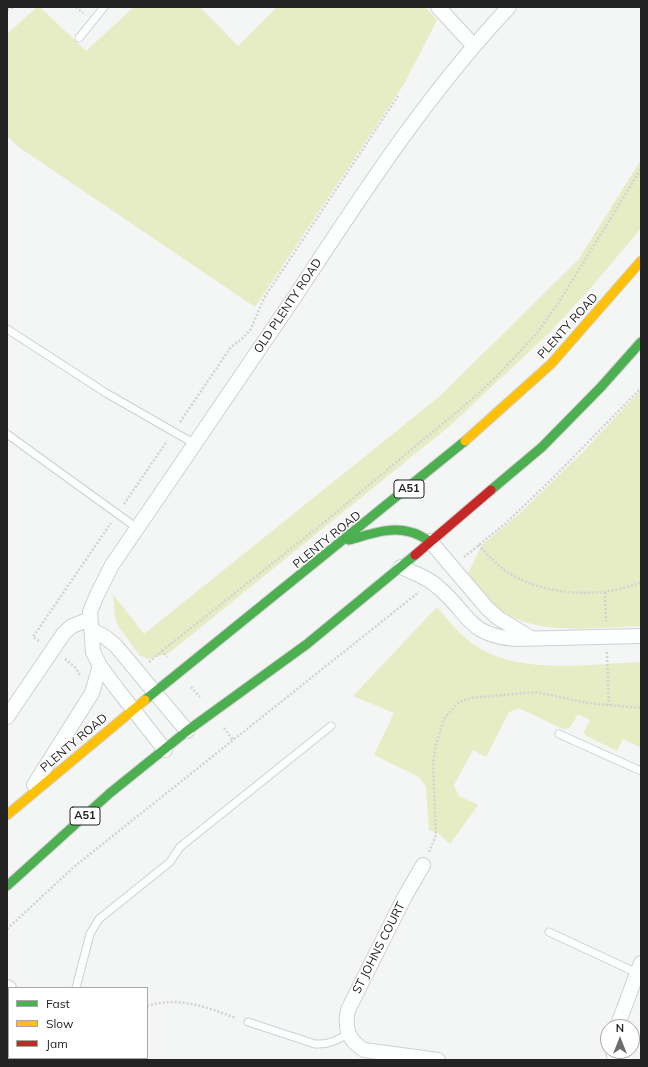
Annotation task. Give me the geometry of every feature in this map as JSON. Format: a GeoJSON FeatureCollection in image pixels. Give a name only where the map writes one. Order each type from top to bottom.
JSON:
{"type":"FeatureCollection","features":[{"type":"Feature","properties":{"kind":"highway","name":"PLENTY ROAD"},"geometry":{"type":"LineString","coordinates":[[7,815],[133,710],[344,542],[449,456],[551,364],[641,261]]}},
{"type":"Feature","properties":{"kind":"highway","name":"A51"},"geometry":{"type":"LineString","coordinates":[[7,886],[110,793],[188,731],[307,644],[401,567],[542,447],[601,387],[641,342]]}},
{"type":"Feature","properties":{"kind":"highway"},"geometry":{"type":"LineString","coordinates":[[344,542],[396,530],[411,532],[430,541]]}},
{"type":"Feature","properties":{"kind":"street"},"geometry":{"type":"LineString","coordinates":[[438,7],[473,45]]}},
{"type":"Feature","properties":{"kind":"street","name":"OLD PLENTY ROAD"},"geometry":{"type":"LineString","coordinates":[[165,750],[100,666],[93,652],[91,625],[93,603],[105,576],[348,216],[420,113],[473,45],[509,7]]}},
{"type":"Feature","properties":{"kind":"street"},"geometry":{"type":"LineString","coordinates":[[430,541],[487,608],[498,618],[532,639]]}},
{"type":"Feature","properties":{"kind":"street"},"geometry":{"type":"LineString","coordinates":[[401,567],[431,582],[439,588],[478,629],[501,638],[532,639],[641,636]]}},
{"type":"Feature","properties":{"kind":"street"},"geometry":{"type":"LineString","coordinates":[[7,717],[64,633],[72,626],[91,625],[113,643],[188,731]]}},
{"type":"Feature","properties":{"kind":"street"},"geometry":{"type":"LineString","coordinates":[[25,800],[84,708],[96,685],[100,666]]}},
{"type":"Feature","properties":{"kind":"street","name":"ST JOHNS COURT"},"geometry":{"type":"LineString","coordinates":[[348,1034],[346,1022],[348,1010],[404,898],[423,865]]}},
{"type":"Feature","properties":{"kind":"street"},"geometry":{"type":"LineString","coordinates":[[620,1019],[639,968]]}},
{"type":"Feature","properties":{"kind":"street"},"geometry":{"type":"LineString","coordinates":[[348,1034],[355,1044],[364,1050],[438,1060]]}},
{"type":"Feature","properties":{"kind":"lane"},"geometry":{"type":"LineString","coordinates":[[79,38],[100,8]]}},
{"type":"Feature","properties":{"kind":"lane"},"geometry":{"type":"LineString","coordinates":[[7,329],[106,393],[195,444]]}},
{"type":"Feature","properties":{"kind":"lane"},"geometry":{"type":"LineString","coordinates":[[7,434],[137,528]]}},
{"type":"Feature","properties":{"kind":"lane"},"geometry":{"type":"LineString","coordinates":[[76,987],[90,934],[99,919],[170,862],[180,847],[331,726]]}},
{"type":"Feature","properties":{"kind":"lane"},"geometry":{"type":"LineString","coordinates":[[560,734],[641,771]]}},
{"type":"Feature","properties":{"kind":"lane"},"geometry":{"type":"LineString","coordinates":[[549,932],[639,968]]}},
{"type":"Feature","properties":{"kind":"lane"},"geometry":{"type":"LineString","coordinates":[[248,1022],[315,1044],[323,1044],[334,1041],[348,1034]]}},
{"type":"Feature","properties":{"kind":"path"},"geometry":{"type":"LineString","coordinates":[[7,10],[14,7]]}},
{"type":"Feature","properties":{"kind":"path"},"geometry":{"type":"LineString","coordinates":[[33,637],[231,347],[243,338],[251,329],[264,298],[398,96]]}},
{"type":"Feature","properties":{"kind":"path"},"geometry":{"type":"LineString","coordinates":[[162,651],[327,520],[471,400],[498,375],[537,333],[559,302],[641,169]]}},
{"type":"Feature","properties":{"kind":"path"},"geometry":{"type":"LineString","coordinates":[[641,388],[552,479],[506,523],[478,545],[500,566],[515,577],[532,585],[554,590],[618,591],[641,582]]}},
{"type":"Feature","properties":{"kind":"path"},"geometry":{"type":"LineString","coordinates":[[7,929],[75,866],[431,582]]}},
{"type":"Feature","properties":{"kind":"path"},"geometry":{"type":"LineString","coordinates":[[423,865],[436,835],[433,763],[436,745],[444,719],[459,702],[470,698],[535,692],[588,703],[641,708]]}},
{"type":"Feature","properties":{"kind":"path"},"geometry":{"type":"LineString","coordinates":[[148,1006],[174,1002],[188,1002],[204,1006],[248,1022]]}},
{"type":"Feature","properties":{"kind":"green space"},"geometry":{"type":"Polygon","coordinates":[[[37,7],[40,7],[86,51],[134,7],[200,7],[238,46],[277,7],[425,7],[437,20],[404,84],[255,307],[20,148],[7,136],[7,34],[37,7]]]}},
{"type":"Feature","properties":{"kind":"green space"},"geometry":{"type":"Polygon","coordinates":[[[641,160],[641,228],[589,290],[549,333],[452,424],[169,653],[149,659],[140,656],[119,627],[115,617],[113,594],[144,634],[439,397],[578,260],[641,160]]]}},
{"type":"Feature","properties":{"kind":"green space"},"geometry":{"type":"Polygon","coordinates":[[[641,390],[641,626],[587,628],[550,627],[532,624],[515,618],[500,610],[487,598],[468,573],[482,545],[518,515],[582,453],[641,390]]]}},
{"type":"Feature","properties":{"kind":"green space"},"geometry":{"type":"Polygon","coordinates":[[[437,607],[458,631],[473,644],[491,654],[511,661],[554,666],[641,662],[641,748],[623,739],[617,751],[583,734],[590,720],[578,714],[570,728],[563,729],[519,708],[509,712],[486,757],[473,750],[454,785],[459,796],[478,805],[450,844],[438,833],[429,830],[426,787],[419,777],[374,755],[394,713],[353,696],[437,607]]]}},
{"type":"Feature","properties":{"kind":"traffic: fast"},"geometry":{"type":"LineString","coordinates":[[491,490],[542,447],[601,387],[641,342]]}},
{"type":"Feature","properties":{"kind":"traffic: fast"},"geometry":{"type":"LineString","coordinates":[[145,700],[465,441]]}},
{"type":"Feature","properties":{"kind":"traffic: fast"},"geometry":{"type":"LineString","coordinates":[[349,540],[379,532],[402,530],[418,534],[430,541]]}},
{"type":"Feature","properties":{"kind":"traffic: fast"},"geometry":{"type":"LineString","coordinates":[[7,886],[110,793],[187,731],[307,644],[415,555]]}},
{"type":"Feature","properties":{"kind":"traffic: slow"},"geometry":{"type":"LineString","coordinates":[[465,441],[551,364],[641,261]]}},
{"type":"Feature","properties":{"kind":"traffic: slow"},"geometry":{"type":"LineString","coordinates":[[7,815],[145,700]]}},
{"type":"Feature","properties":{"kind":"traffic: jam"},"geometry":{"type":"LineString","coordinates":[[415,555],[491,490]]}}]}
